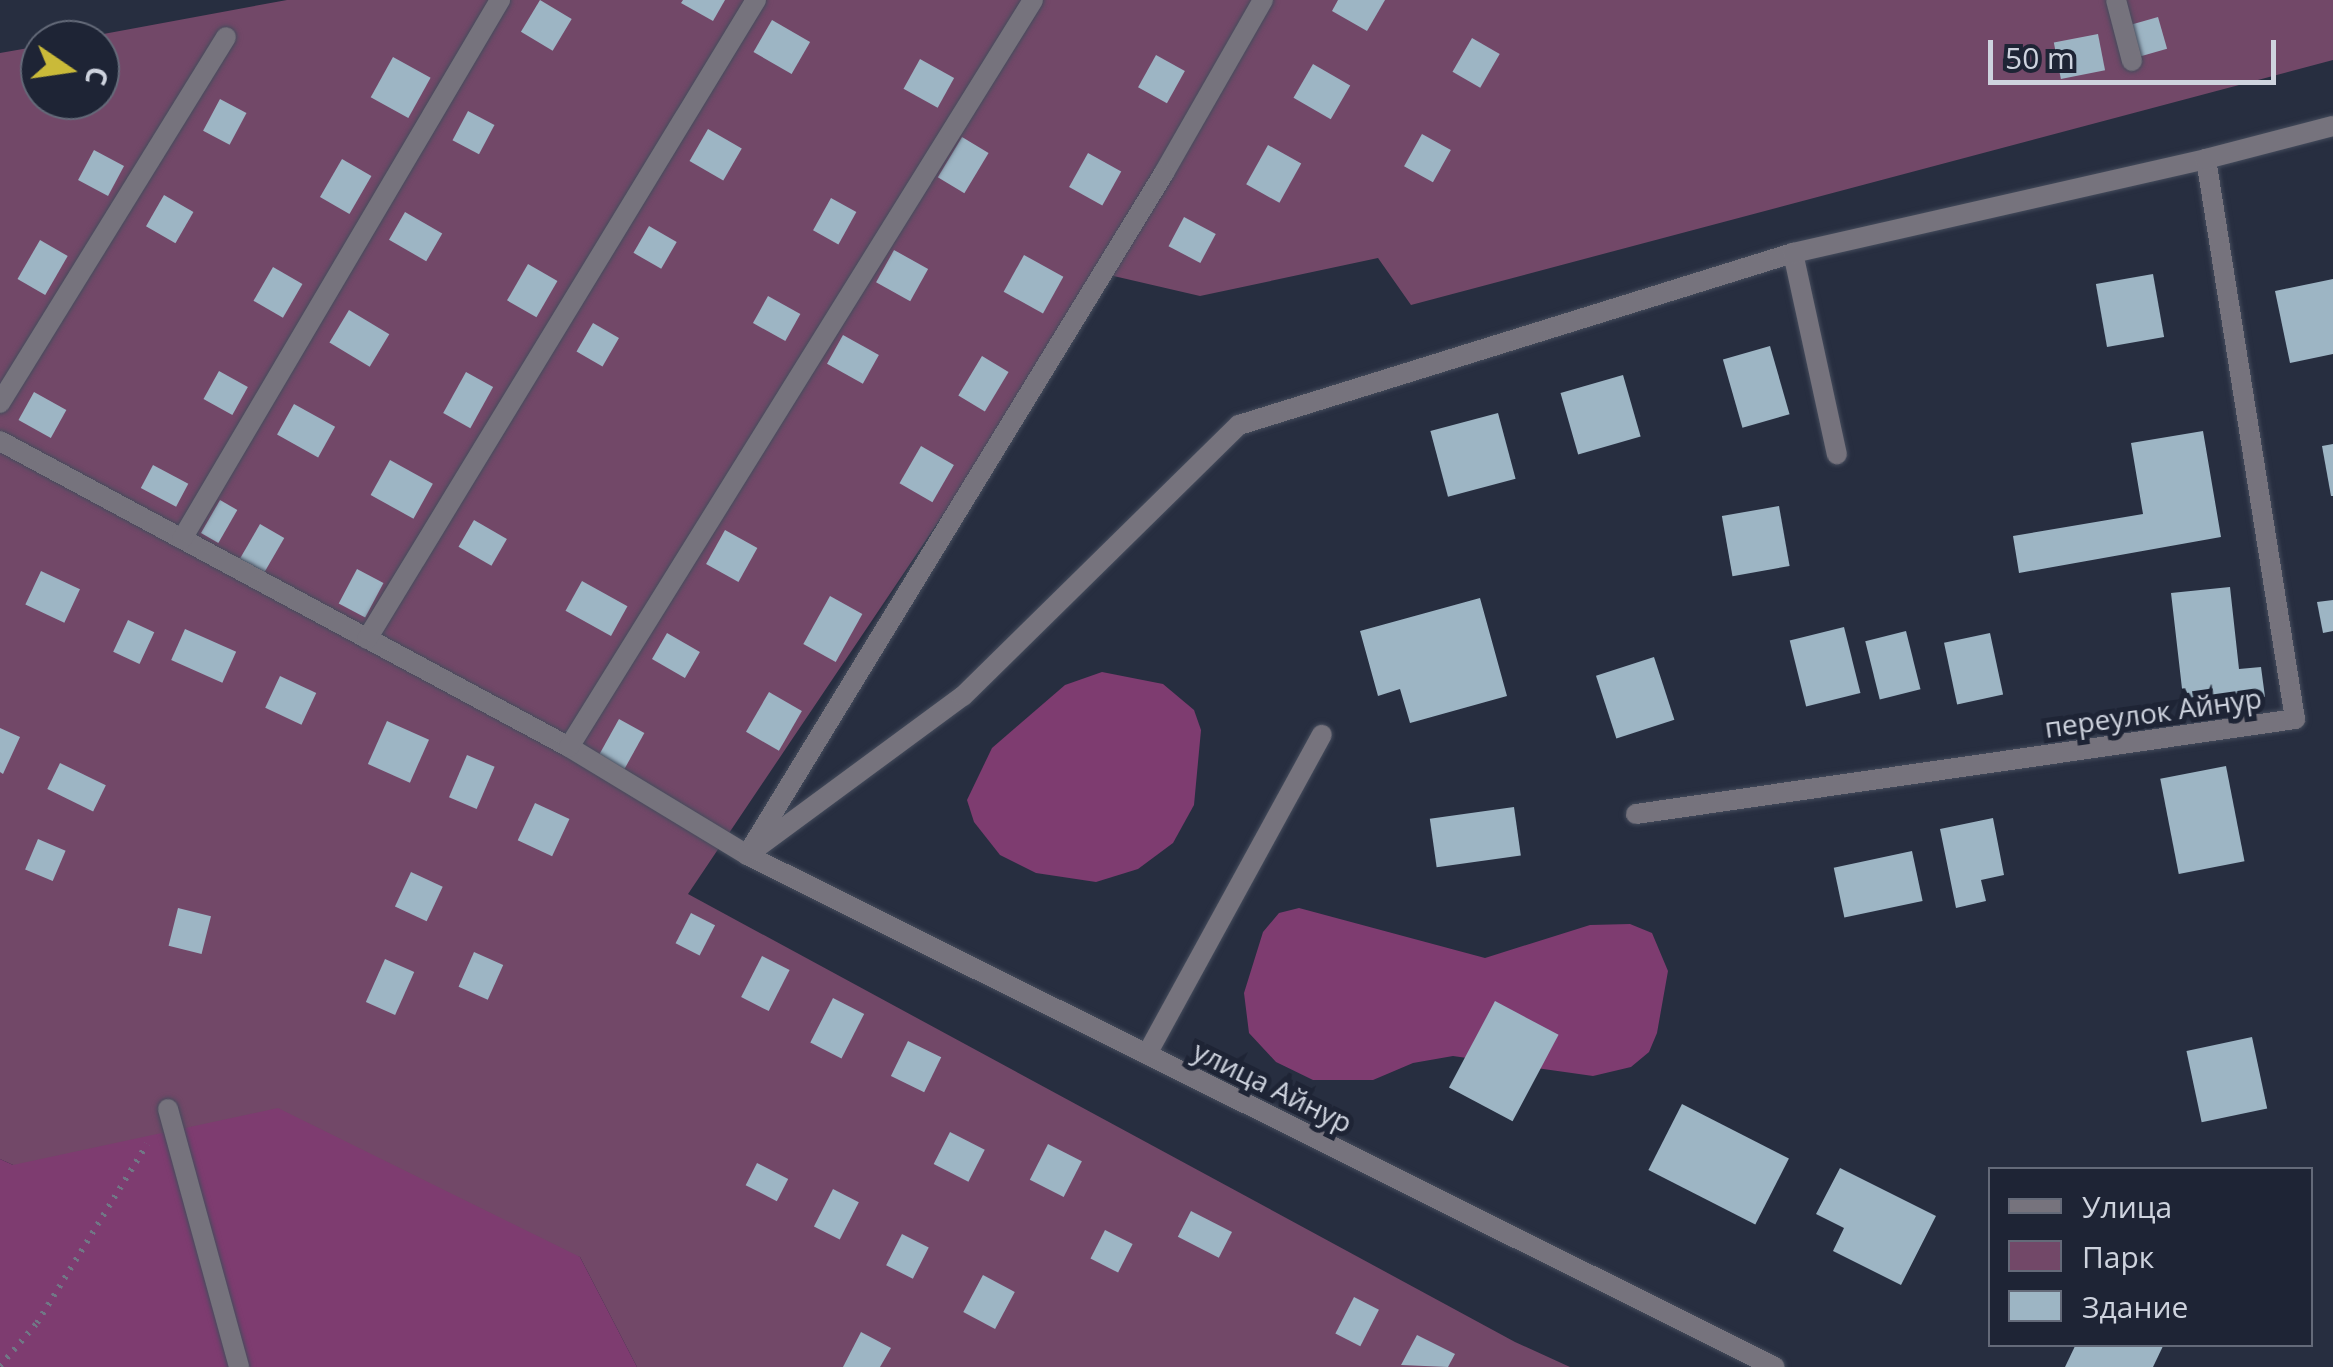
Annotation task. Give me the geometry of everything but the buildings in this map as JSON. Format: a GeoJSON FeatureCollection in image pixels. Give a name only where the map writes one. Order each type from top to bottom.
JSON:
{"type":"FeatureCollection","features":[{"type":"Feature","properties":{"kind":"street"},"geometry":{"type":"LineString","coordinates":[[182,539],[500,0]]}},
{"type":"Feature","properties":{"kind":"street"},"geometry":{"type":"LineString","coordinates":[[367,639],[756,0]]}},
{"type":"Feature","properties":{"kind":"street"},"geometry":{"type":"LineString","coordinates":[[570,747],[1032,0]]}},
{"type":"Feature","properties":{"kind":"street"},"geometry":{"type":"LineString","coordinates":[[747,855],[1164,174],[1263,0]]}},
{"type":"Feature","properties":{"kind":"street"},"geometry":{"type":"LineString","coordinates":[[2116,0],[2132,62]]}},
{"type":"Feature","properties":{"kind":"street"},"geometry":{"type":"LineString","coordinates":[[0,404],[226,37]]}},
{"type":"Feature","properties":{"kind":"street"},"geometry":{"type":"LineString","coordinates":[[747,855],[963,696],[1240,425],[1793,253],[2206,159],[2333,126]]}},
{"type":"Feature","properties":{"kind":"street","name":"переулок Айнур"},"geometry":{"type":"LineString","coordinates":[[1636,814],[2295,719],[2206,159]]}},
{"type":"Feature","properties":{"kind":"street"},"geometry":{"type":"LineString","coordinates":[[1793,253],[1838,454]]}},
{"type":"Feature","properties":{"kind":"street","name":"улица Айнур"},"geometry":{"type":"LineString","coordinates":[[0,441],[570,747],[747,855],[1775,1367]]}},
{"type":"Feature","properties":{"kind":"street"},"geometry":{"type":"LineString","coordinates":[[1147,1054],[1322,735]]}},
{"type":"Feature","properties":{"kind":"street"},"geometry":{"type":"LineString","coordinates":[[168,1109],[239,1367]]}},
{"type":"Feature","properties":{"kind":"path"},"geometry":{"type":"LineString","coordinates":[[0,1366],[36,1324],[168,1109]]}},
{"type":"Feature","properties":{"kind":"green space"},"geometry":{"type":"Polygon","coordinates":[[[287,0],[2333,0],[2333,60],[1411,305],[1378,258],[1200,296],[1105,274],[688,894],[1515,1342],[1570,1367],[637,1367],[580,1257],[13,1165],[0,1159],[0,53],[20,50],[20,120],[120,120],[120,31],[287,0]]]}},
{"type":"Feature","properties":{"kind":"shaded area"},"geometry":{"type":"Polygon","coordinates":[[[1102,672],[1163,684],[1194,710],[1201,730],[1194,805],[1173,843],[1138,869],[1096,882],[1036,873],[1000,855],[974,822],[967,800],[992,748],[1065,685],[1102,672]]]}},
{"type":"Feature","properties":{"kind":"shaded area"},"geometry":{"type":"Polygon","coordinates":[[[1299,908],[1485,958],[1590,925],[1630,924],[1652,933],[1668,971],[1657,1033],[1649,1052],[1631,1067],[1593,1076],[1453,1056],[1413,1063],[1373,1080],[1313,1080],[1276,1062],[1249,1033],[1244,993],[1263,932],[1279,913],[1299,908]]]}},
{"type":"Feature","properties":{"kind":"shaded area"},"geometry":{"type":"Polygon","coordinates":[[[278,1108],[580,1257],[637,1367],[0,1367],[0,1159],[13,1165],[278,1108]]]}}]}
